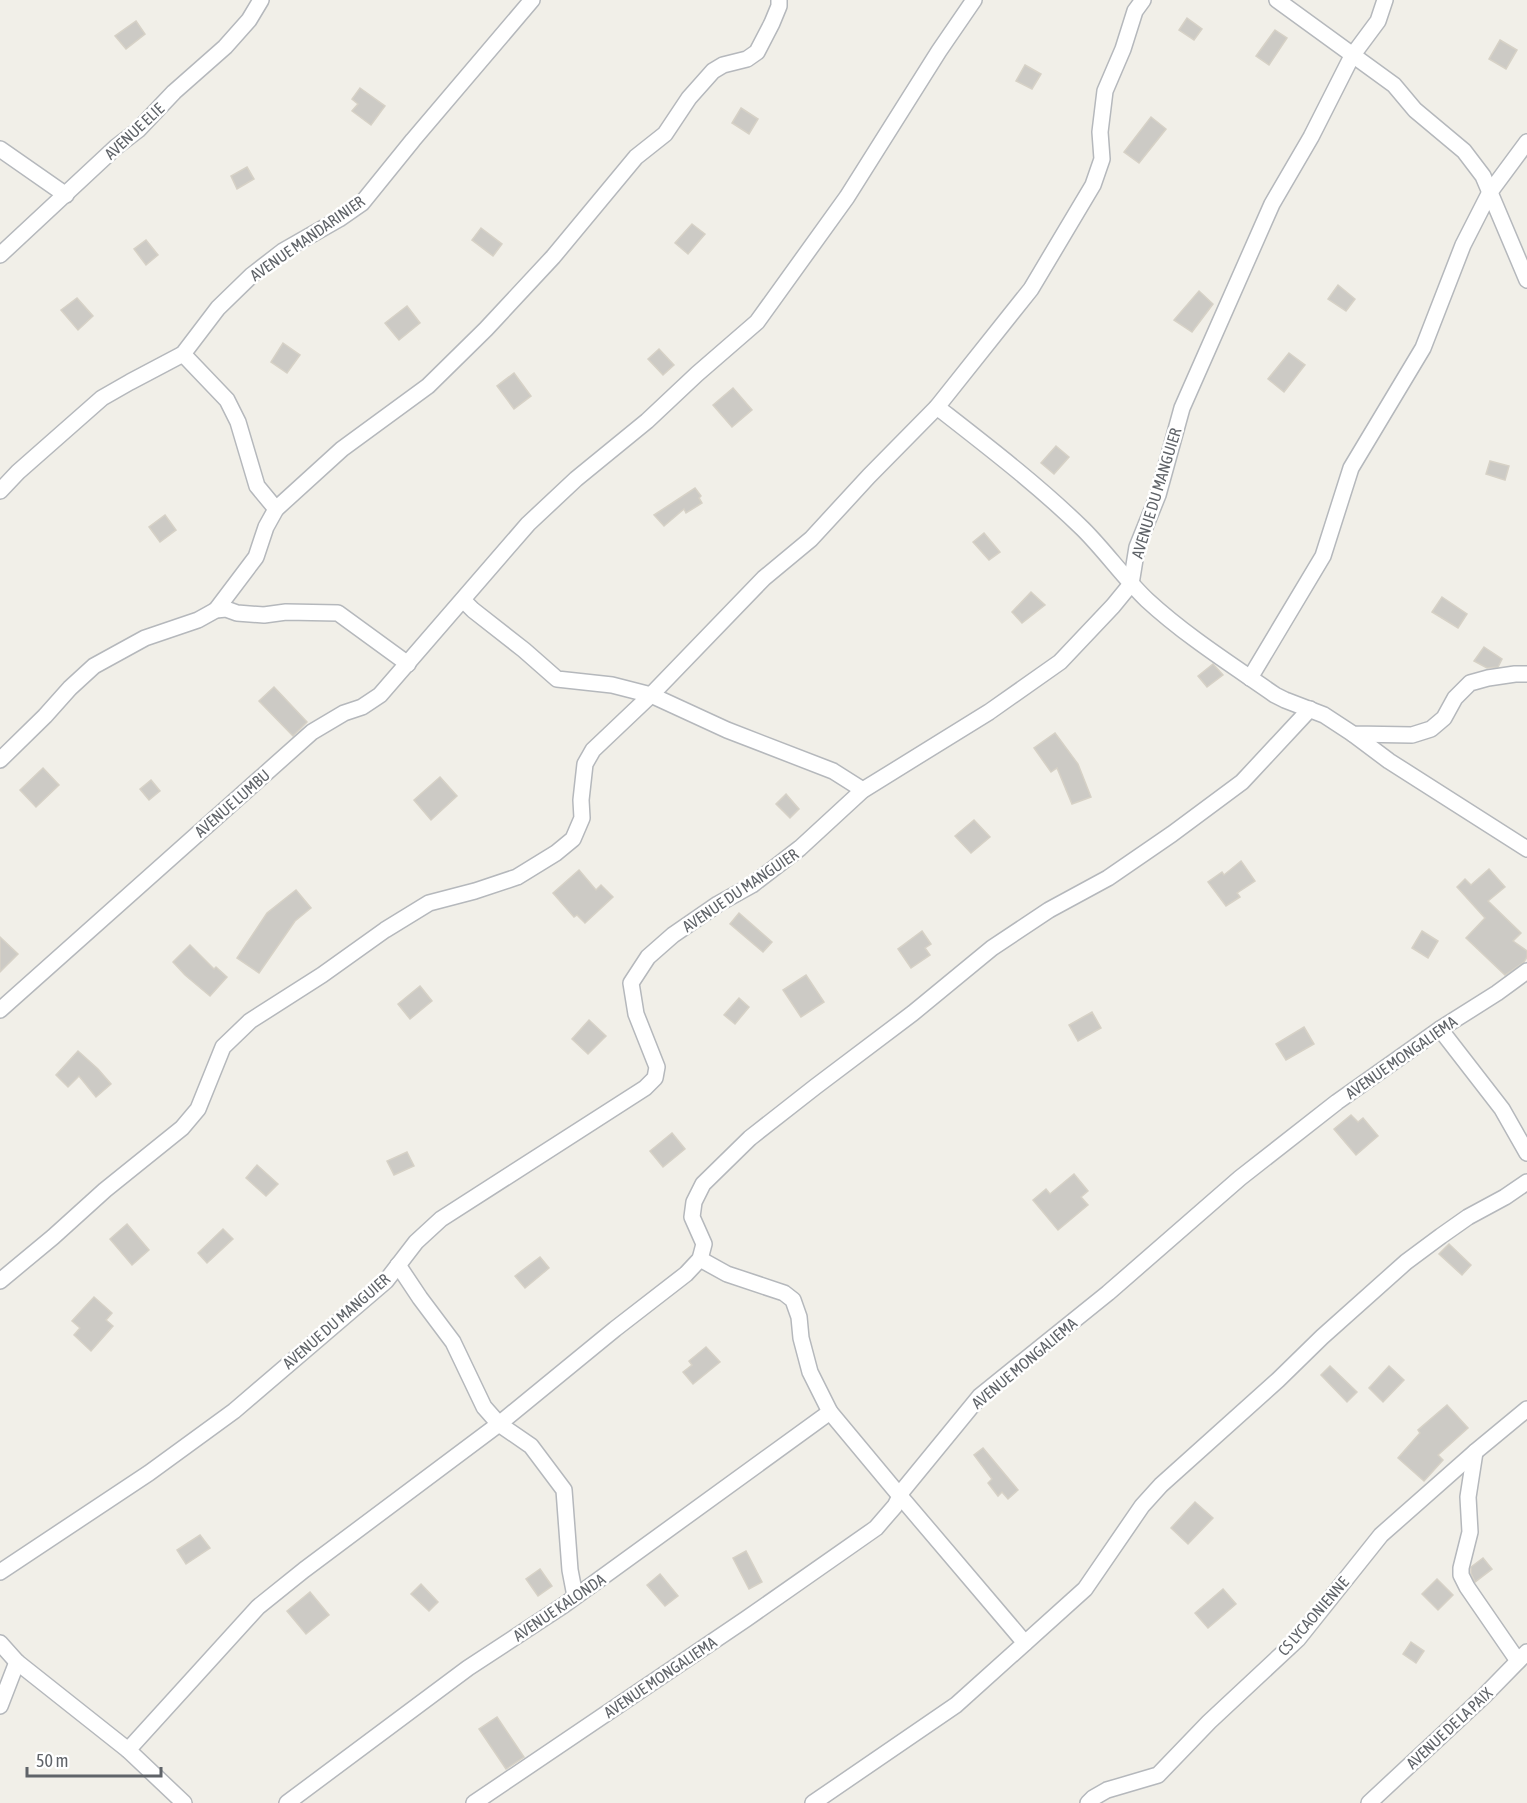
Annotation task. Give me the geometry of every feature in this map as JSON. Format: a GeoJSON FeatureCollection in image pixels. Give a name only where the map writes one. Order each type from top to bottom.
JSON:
{"type":"FeatureCollection","features":[{"type":"Feature","properties":{"kind":"street","name":"AVENUE ELIE"},"geometry":{"type":"LineString","coordinates":[[0,255],[116,147],[138,130],[174,92],[225,46],[249,20],[261,0]]}},
{"type":"Feature","properties":{"kind":"street","name":"AVENUE MANDARINIER"},"geometry":{"type":"LineString","coordinates":[[0,491],[18,472],[102,399],[183,354],[218,308],[252,275],[283,251],[362,203],[532,0]]}},
{"type":"Feature","properties":{"kind":"street"},"geometry":{"type":"LineString","coordinates":[[216,610],[256,557],[266,527],[276,509],[342,449],[428,386],[486,329],[552,257],[636,157],[665,134],[689,98],[713,71],[723,65],[747,59],[757,52],[772,23],[779,0]]}},
{"type":"Feature","properties":{"kind":"street","name":"AVENUE LUMBU"},"geometry":{"type":"LineString","coordinates":[[0,1010],[312,732],[380,695],[528,524],[576,479],[647,421],[757,321],[847,197],[974,0]]}},
{"type":"Feature","properties":{"kind":"street"},"geometry":{"type":"LineString","coordinates":[[0,1281],[105,1190],[182,1128],[198,1109],[223,1047],[250,1021],[429,903],[476,891],[517,877],[556,853],[573,839],[582,818],[581,800],[585,764],[593,750],[651,695],[764,578],[812,539],[869,476],[937,407],[1031,289],[1093,185],[1102,159],[1100,132],[1105,91],[1123,49],[1135,11],[1143,0]]}},
{"type":"Feature","properties":{"kind":"street"},"geometry":{"type":"LineString","coordinates":[[1277,0],[1394,85],[1415,110],[1464,151],[1483,176],[1527,280]]}},
{"type":"Feature","properties":{"kind":"street","name":"AVENUE DU MANGUIER"},"geometry":{"type":"LineString","coordinates":[[0,1572],[149,1473],[234,1411],[386,1281],[416,1242],[441,1219],[645,1088],[655,1078],[657,1067],[636,1014],[631,983],[648,957],[673,935],[718,904],[752,885],[800,849],[863,790],[989,712],[1060,662],[1113,606],[1131,584],[1137,547],[1158,495],[1182,408],[1272,204],[1311,137],[1352,56],[1378,21],[1384,0]]}},
{"type":"Feature","properties":{"kind":"street"},"geometry":{"type":"LineString","coordinates":[[1251,678],[1323,556],[1351,468],[1423,348],[1463,245],[1490,192],[1527,142]]}},
{"type":"Feature","properties":{"kind":"street"},"geometry":{"type":"LineString","coordinates":[[0,149],[66,195]]}},
{"type":"Feature","properties":{"kind":"street"},"geometry":{"type":"LineString","coordinates":[[183,354],[226,400],[238,422],[257,486],[276,509]]}},
{"type":"Feature","properties":{"kind":"street"},"geometry":{"type":"LineString","coordinates":[[937,407],[1025,477],[1076,523],[1131,584],[1171,620],[1285,700],[1310,709],[1335,722],[1399,767],[1527,849]]}},
{"type":"Feature","properties":{"kind":"street"},"geometry":{"type":"LineString","coordinates":[[463,600],[557,679],[612,684],[651,695],[727,730],[833,771],[863,790]]}},
{"type":"Feature","properties":{"kind":"street"},"geometry":{"type":"LineString","coordinates":[[0,760],[94,666],[146,638],[198,620],[216,610],[226,609],[237,613],[264,615],[286,612],[338,613],[408,664]]}},
{"type":"Feature","properties":{"kind":"street"},"geometry":{"type":"LineString","coordinates":[[1353,734],[1412,735],[1431,729],[1444,717],[1455,698],[1470,683],[1488,678],[1527,674]]}},
{"type":"Feature","properties":{"kind":"street"},"geometry":{"type":"LineString","coordinates":[[128,1750],[258,1607],[499,1424],[686,1274],[700,1259],[704,1244],[692,1217],[694,1202],[703,1184],[750,1138],[913,1013],[992,948],[1049,910],[1108,878],[1242,782],[1310,709]]}},
{"type":"Feature","properties":{"kind":"street","name":"AVENUE MONGALIEMA"},"geometry":{"type":"LineString","coordinates":[[474,1803],[876,1528],[895,1506],[903,1490],[980,1396],[1108,1293],[1240,1178],[1337,1102],[1527,971]]}},
{"type":"Feature","properties":{"kind":"street"},"geometry":{"type":"LineString","coordinates":[[1440,1029],[1502,1109],[1527,1153]]}},
{"type":"Feature","properties":{"kind":"street"},"geometry":{"type":"LineString","coordinates":[[813,1803],[956,1705],[1085,1588],[1142,1506],[1161,1485],[1278,1380],[1337,1323],[1406,1262],[1441,1236],[1527,1182]]}},
{"type":"Feature","properties":{"kind":"street"},"geometry":{"type":"LineString","coordinates":[[700,1259],[727,1274],[784,1293],[793,1300],[799,1317],[801,1338],[810,1372],[830,1412],[1025,1643]]}},
{"type":"Feature","properties":{"kind":"street"},"geometry":{"type":"LineString","coordinates":[[398,1265],[453,1342],[484,1407],[499,1424],[531,1446],[564,1490],[570,1570],[575,1596]]}},
{"type":"Feature","properties":{"kind":"street","name":"CS LYCAONIENNE"},"geometry":{"type":"LineString","coordinates":[[1088,1803],[1093,1797],[1107,1790],[1158,1774],[1209,1722],[1298,1640],[1381,1535],[1474,1452],[1527,1409]]}},
{"type":"Feature","properties":{"kind":"street","name":"AVENUE KALONDA"},"geometry":{"type":"LineString","coordinates":[[287,1803],[468,1668],[575,1596],[830,1412]]}},
{"type":"Feature","properties":{"kind":"street"},"geometry":{"type":"LineString","coordinates":[[1474,1452],[1468,1497],[1470,1532],[1461,1575],[1467,1587],[1523,1657]]}},
{"type":"Feature","properties":{"kind":"street"},"geometry":{"type":"LineString","coordinates":[[0,1643],[17,1662],[128,1750],[184,1803]]}},
{"type":"Feature","properties":{"kind":"street","name":"AVENUE DE LA PAIX"},"geometry":{"type":"LineString","coordinates":[[1369,1803],[1523,1657]]}},
{"type":"Feature","properties":{"kind":"street"},"geometry":{"type":"LineString","coordinates":[[0,1706],[17,1662]]}},
{"type":"Feature","properties":{"kind":"building"},"geometry":{"type":"Polygon","coordinates":[[[1187,18],[1202,29],[1194,40],[1179,30],[1187,18]]]}},
{"type":"Feature","properties":{"kind":"building"},"geometry":{"type":"Polygon","coordinates":[[[136,21],[145,34],[126,49],[115,36],[136,21]]]}},
{"type":"Feature","properties":{"kind":"building"},"geometry":{"type":"Polygon","coordinates":[[[1275,30],[1287,38],[1269,65],[1256,56],[1275,30]]]}},
{"type":"Feature","properties":{"kind":"building"},"geometry":{"type":"Polygon","coordinates":[[[1500,40],[1517,50],[1506,69],[1489,59],[1500,40]]]}},
{"type":"Feature","properties":{"kind":"building"},"geometry":{"type":"Polygon","coordinates":[[[1025,65],[1041,74],[1032,89],[1016,81],[1025,65]]]}},
{"type":"Feature","properties":{"kind":"building"},"geometry":{"type":"Polygon","coordinates":[[[360,88],[385,106],[371,125],[352,111],[358,104],[352,99],[360,88]]]}},
{"type":"Feature","properties":{"kind":"building"},"geometry":{"type":"Polygon","coordinates":[[[741,108],[758,119],[749,134],[732,123],[741,108]]]}},
{"type":"Feature","properties":{"kind":"building"},"geometry":{"type":"Polygon","coordinates":[[[1151,117],[1166,129],[1139,163],[1124,152],[1151,117]]]}},
{"type":"Feature","properties":{"kind":"building"},"geometry":{"type":"Polygon","coordinates":[[[247,167],[254,179],[237,189],[231,176],[247,167]]]}},
{"type":"Feature","properties":{"kind":"building"},"geometry":{"type":"Polygon","coordinates":[[[692,224],[705,234],[688,254],[675,243],[692,224]]]}},
{"type":"Feature","properties":{"kind":"building"},"geometry":{"type":"Polygon","coordinates":[[[481,228],[502,244],[493,256],[472,240],[481,228]]]}},
{"type":"Feature","properties":{"kind":"building"},"geometry":{"type":"Polygon","coordinates":[[[146,240],[158,255],[146,265],[134,249],[146,240]]]}},
{"type":"Feature","properties":{"kind":"building"},"geometry":{"type":"Polygon","coordinates":[[[1338,285],[1355,299],[1346,311],[1328,299],[1338,285]]]}},
{"type":"Feature","properties":{"kind":"building"},"geometry":{"type":"Polygon","coordinates":[[[1199,291],[1213,304],[1192,332],[1174,320],[1199,291]]]}},
{"type":"Feature","properties":{"kind":"building"},"geometry":{"type":"Polygon","coordinates":[[[77,298],[93,316],[78,330],[61,310],[77,298]]]}},
{"type":"Feature","properties":{"kind":"building"},"geometry":{"type":"Polygon","coordinates":[[[407,306],[420,323],[399,340],[385,323],[407,306]]]}},
{"type":"Feature","properties":{"kind":"building"},"geometry":{"type":"Polygon","coordinates":[[[283,343],[300,355],[287,373],[271,362],[283,343]]]}},
{"type":"Feature","properties":{"kind":"building"},"geometry":{"type":"Polygon","coordinates":[[[659,349],[674,365],[663,375],[648,359],[659,349]]]}},
{"type":"Feature","properties":{"kind":"building"},"geometry":{"type":"Polygon","coordinates":[[[1289,353],[1305,365],[1284,392],[1268,379],[1289,353]]]}},
{"type":"Feature","properties":{"kind":"building"},"geometry":{"type":"Polygon","coordinates":[[[514,373],[531,396],[514,409],[497,386],[514,373]]]}},
{"type":"Feature","properties":{"kind":"building"},"geometry":{"type":"Polygon","coordinates":[[[733,388],[752,410],[732,427],[713,405],[733,388]]]}},
{"type":"Feature","properties":{"kind":"building"},"geometry":{"type":"Polygon","coordinates":[[[1056,446],[1069,457],[1054,474],[1041,463],[1056,446]]]}},
{"type":"Feature","properties":{"kind":"building"},"geometry":{"type":"Polygon","coordinates":[[[1490,461],[1509,466],[1505,480],[1486,474],[1490,461]]]}},
{"type":"Feature","properties":{"kind":"building"},"geometry":{"type":"Polygon","coordinates":[[[695,488],[701,496],[699,498],[702,503],[686,513],[684,509],[664,526],[654,515],[695,488]]]}},
{"type":"Feature","properties":{"kind":"building"},"geometry":{"type":"Polygon","coordinates":[[[165,515],[176,530],[160,542],[149,527],[165,515]]]}},
{"type":"Feature","properties":{"kind":"building"},"geometry":{"type":"Polygon","coordinates":[[[984,533],[1000,552],[989,560],[973,542],[984,533]]]}},
{"type":"Feature","properties":{"kind":"building"},"geometry":{"type":"Polygon","coordinates":[[[1031,592],[1045,605],[1022,623],[1012,612],[1031,592]]]}},
{"type":"Feature","properties":{"kind":"building"},"geometry":{"type":"Polygon","coordinates":[[[1442,597],[1467,614],[1458,628],[1432,612],[1442,597]]]}},
{"type":"Feature","properties":{"kind":"building"},"geometry":{"type":"Polygon","coordinates":[[[1484,647],[1502,659],[1498,667],[1487,668],[1474,661],[1484,647]]]}},
{"type":"Feature","properties":{"kind":"building"},"geometry":{"type":"Polygon","coordinates":[[[1213,664],[1223,675],[1207,687],[1198,676],[1213,664]]]}},
{"type":"Feature","properties":{"kind":"building"},"geometry":{"type":"Polygon","coordinates":[[[274,687],[307,722],[293,736],[259,701],[274,687]]]}},
{"type":"Feature","properties":{"kind":"building"},"geometry":{"type":"Polygon","coordinates":[[[1055,733],[1078,764],[1091,797],[1072,804],[1057,768],[1051,772],[1034,748],[1055,733]]]}},
{"type":"Feature","properties":{"kind":"building"},"geometry":{"type":"Polygon","coordinates":[[[43,768],[59,785],[36,807],[20,790],[43,768]]]}},
{"type":"Feature","properties":{"kind":"building"},"geometry":{"type":"Polygon","coordinates":[[[440,777],[457,796],[431,820],[414,800],[440,777]]]}},
{"type":"Feature","properties":{"kind":"building"},"geometry":{"type":"Polygon","coordinates":[[[151,780],[160,791],[149,800],[140,789],[151,780]]]}},
{"type":"Feature","properties":{"kind":"building"},"geometry":{"type":"Polygon","coordinates":[[[786,794],[799,809],[790,818],[776,804],[786,794]]]}},
{"type":"Feature","properties":{"kind":"building"},"geometry":{"type":"Polygon","coordinates":[[[974,820],[990,837],[971,853],[955,836],[974,820]]]}},
{"type":"Feature","properties":{"kind":"building"},"geometry":{"type":"Polygon","coordinates":[[[1241,861],[1255,881],[1237,893],[1240,897],[1226,906],[1208,882],[1222,872],[1224,875],[1241,861]]]}},
{"type":"Feature","properties":{"kind":"building"},"geometry":{"type":"Polygon","coordinates":[[[1489,869],[1505,887],[1488,901],[1521,933],[1513,941],[1527,951],[1524,962],[1505,975],[1466,938],[1485,918],[1457,887],[1465,879],[1471,885],[1489,869]]]}},
{"type":"Feature","properties":{"kind":"building"},"geometry":{"type":"Polygon","coordinates":[[[579,870],[596,890],[601,885],[613,897],[585,923],[577,915],[574,917],[553,893],[579,870]]]}},
{"type":"Feature","properties":{"kind":"building"},"geometry":{"type":"Polygon","coordinates":[[[296,890],[311,908],[295,921],[259,973],[237,958],[267,913],[296,890]]]}},
{"type":"Feature","properties":{"kind":"building"},"geometry":{"type":"Polygon","coordinates":[[[739,913],[772,942],[763,952],[730,924],[739,913]]]}},
{"type":"Feature","properties":{"kind":"building"},"geometry":{"type":"Polygon","coordinates":[[[922,931],[931,944],[925,948],[930,955],[911,968],[898,949],[922,931]]]}},
{"type":"Feature","properties":{"kind":"building"},"geometry":{"type":"Polygon","coordinates":[[[1422,931],[1438,941],[1428,958],[1412,948],[1422,931]]]}},
{"type":"Feature","properties":{"kind":"building"},"geometry":{"type":"Polygon","coordinates":[[[0,937],[18,954],[0,972],[0,937]]]}},
{"type":"Feature","properties":{"kind":"building"},"geometry":{"type":"Polygon","coordinates":[[[190,945],[214,969],[216,967],[227,977],[210,996],[173,962],[190,945]]]}},
{"type":"Feature","properties":{"kind":"building"},"geometry":{"type":"Polygon","coordinates":[[[806,975],[824,1002],[801,1017],[783,990],[806,975]]]}},
{"type":"Feature","properties":{"kind":"building"},"geometry":{"type":"Polygon","coordinates":[[[420,986],[432,1001],[410,1019],[398,1004],[420,986]]]}},
{"type":"Feature","properties":{"kind":"building"},"geometry":{"type":"Polygon","coordinates":[[[739,998],[749,1007],[735,1024],[724,1015],[739,998]]]}},
{"type":"Feature","properties":{"kind":"building"},"geometry":{"type":"Polygon","coordinates":[[[1092,1012],[1101,1028],[1078,1041],[1069,1025],[1092,1012]]]}},
{"type":"Feature","properties":{"kind":"building"},"geometry":{"type":"Polygon","coordinates":[[[589,1020],[606,1036],[588,1054],[572,1039],[589,1020]]]}},
{"type":"Feature","properties":{"kind":"building"},"geometry":{"type":"Polygon","coordinates":[[[1304,1027],[1314,1044],[1286,1060],[1276,1044],[1304,1027]]]}},
{"type":"Feature","properties":{"kind":"building"},"geometry":{"type":"Polygon","coordinates":[[[78,1051],[111,1084],[96,1097],[79,1076],[68,1087],[56,1075],[78,1051]]]}},
{"type":"Feature","properties":{"kind":"building"},"geometry":{"type":"Polygon","coordinates":[[[1351,1115],[1358,1122],[1363,1118],[1378,1136],[1356,1155],[1334,1129],[1351,1115]]]}},
{"type":"Feature","properties":{"kind":"building"},"geometry":{"type":"Polygon","coordinates":[[[672,1133],[685,1149],[663,1167],[650,1151],[672,1133]]]}},
{"type":"Feature","properties":{"kind":"building"},"geometry":{"type":"Polygon","coordinates":[[[407,1152],[414,1166],[394,1175],[387,1161],[407,1152]]]}},
{"type":"Feature","properties":{"kind":"building"},"geometry":{"type":"Polygon","coordinates":[[[257,1165],[278,1184],[266,1196],[246,1178],[257,1165]]]}},
{"type":"Feature","properties":{"kind":"building"},"geometry":{"type":"Polygon","coordinates":[[[1074,1174],[1088,1191],[1081,1197],[1088,1205],[1058,1230],[1033,1200],[1046,1189],[1050,1194],[1074,1174]]]}},
{"type":"Feature","properties":{"kind":"building"},"geometry":{"type":"Polygon","coordinates":[[[127,1224],[149,1250],[132,1265],[110,1239],[127,1224]]]}},
{"type":"Feature","properties":{"kind":"building"},"geometry":{"type":"Polygon","coordinates":[[[223,1229],[233,1239],[207,1263],[198,1253],[223,1229]]]}},
{"type":"Feature","properties":{"kind":"building"},"geometry":{"type":"Polygon","coordinates":[[[1449,1244],[1471,1265],[1462,1275],[1439,1254],[1449,1244]]]}},
{"type":"Feature","properties":{"kind":"building"},"geometry":{"type":"Polygon","coordinates":[[[540,1257],[549,1268],[525,1288],[515,1276],[540,1257]]]}},
{"type":"Feature","properties":{"kind":"building"},"geometry":{"type":"Polygon","coordinates":[[[94,1297],[112,1313],[106,1320],[113,1326],[91,1351],[74,1335],[80,1328],[72,1321],[94,1297]]]}},
{"type":"Feature","properties":{"kind":"building"},"geometry":{"type":"Polygon","coordinates":[[[706,1347],[720,1362],[693,1384],[683,1372],[692,1365],[689,1361],[706,1347]]]}},
{"type":"Feature","properties":{"kind":"building"},"geometry":{"type":"Polygon","coordinates":[[[1330,1366],[1357,1392],[1347,1402],[1321,1375],[1330,1366]]]}},
{"type":"Feature","properties":{"kind":"building"},"geometry":{"type":"Polygon","coordinates":[[[1389,1366],[1404,1380],[1383,1402],[1369,1388],[1389,1366]]]}},
{"type":"Feature","properties":{"kind":"building"},"geometry":{"type":"Polygon","coordinates":[[[1447,1405],[1468,1428],[1438,1455],[1443,1460],[1424,1481],[1398,1458],[1420,1433],[1418,1430],[1447,1405]]]}},
{"type":"Feature","properties":{"kind":"building"},"geometry":{"type":"Polygon","coordinates":[[[983,1448],[1018,1490],[1008,1499],[1002,1492],[998,1496],[988,1483],[992,1479],[974,1455],[983,1448]]]}},
{"type":"Feature","properties":{"kind":"building"},"geometry":{"type":"Polygon","coordinates":[[[1195,1502],[1213,1518],[1188,1544],[1171,1528],[1195,1502]]]}},
{"type":"Feature","properties":{"kind":"building"},"geometry":{"type":"Polygon","coordinates":[[[200,1535],[210,1548],[186,1564],[177,1550],[200,1535]]]}},
{"type":"Feature","properties":{"kind":"building"},"geometry":{"type":"Polygon","coordinates":[[[746,1551],[762,1582],[749,1589],[733,1558],[746,1551]]]}},
{"type":"Feature","properties":{"kind":"building"},"geometry":{"type":"Polygon","coordinates":[[[1483,1558],[1492,1569],[1475,1582],[1471,1567],[1483,1558]]]}},
{"type":"Feature","properties":{"kind":"building"},"geometry":{"type":"Polygon","coordinates":[[[540,1569],[552,1586],[538,1596],[526,1579],[540,1569]]]}},
{"type":"Feature","properties":{"kind":"building"},"geometry":{"type":"Polygon","coordinates":[[[660,1574],[678,1596],[665,1606],[647,1585],[660,1574]]]}},
{"type":"Feature","properties":{"kind":"building"},"geometry":{"type":"Polygon","coordinates":[[[1437,1579],[1453,1595],[1438,1610],[1422,1594],[1437,1579]]]}},
{"type":"Feature","properties":{"kind":"building"},"geometry":{"type":"Polygon","coordinates":[[[421,1584],[438,1602],[429,1611],[411,1594],[421,1584]]]}},
{"type":"Feature","properties":{"kind":"building"},"geometry":{"type":"Polygon","coordinates":[[[1223,1589],[1236,1604],[1208,1628],[1195,1613],[1223,1589]]]}},
{"type":"Feature","properties":{"kind":"building"},"geometry":{"type":"Polygon","coordinates":[[[310,1592],[329,1615],[306,1634],[287,1611],[310,1592]]]}},
{"type":"Feature","properties":{"kind":"building"},"geometry":{"type":"Polygon","coordinates":[[[1411,1642],[1424,1651],[1416,1663],[1403,1654],[1411,1642]]]}},
{"type":"Feature","properties":{"kind":"building"},"geometry":{"type":"Polygon","coordinates":[[[497,1717],[524,1757],[506,1769],[479,1729],[497,1717]]]}}]}
